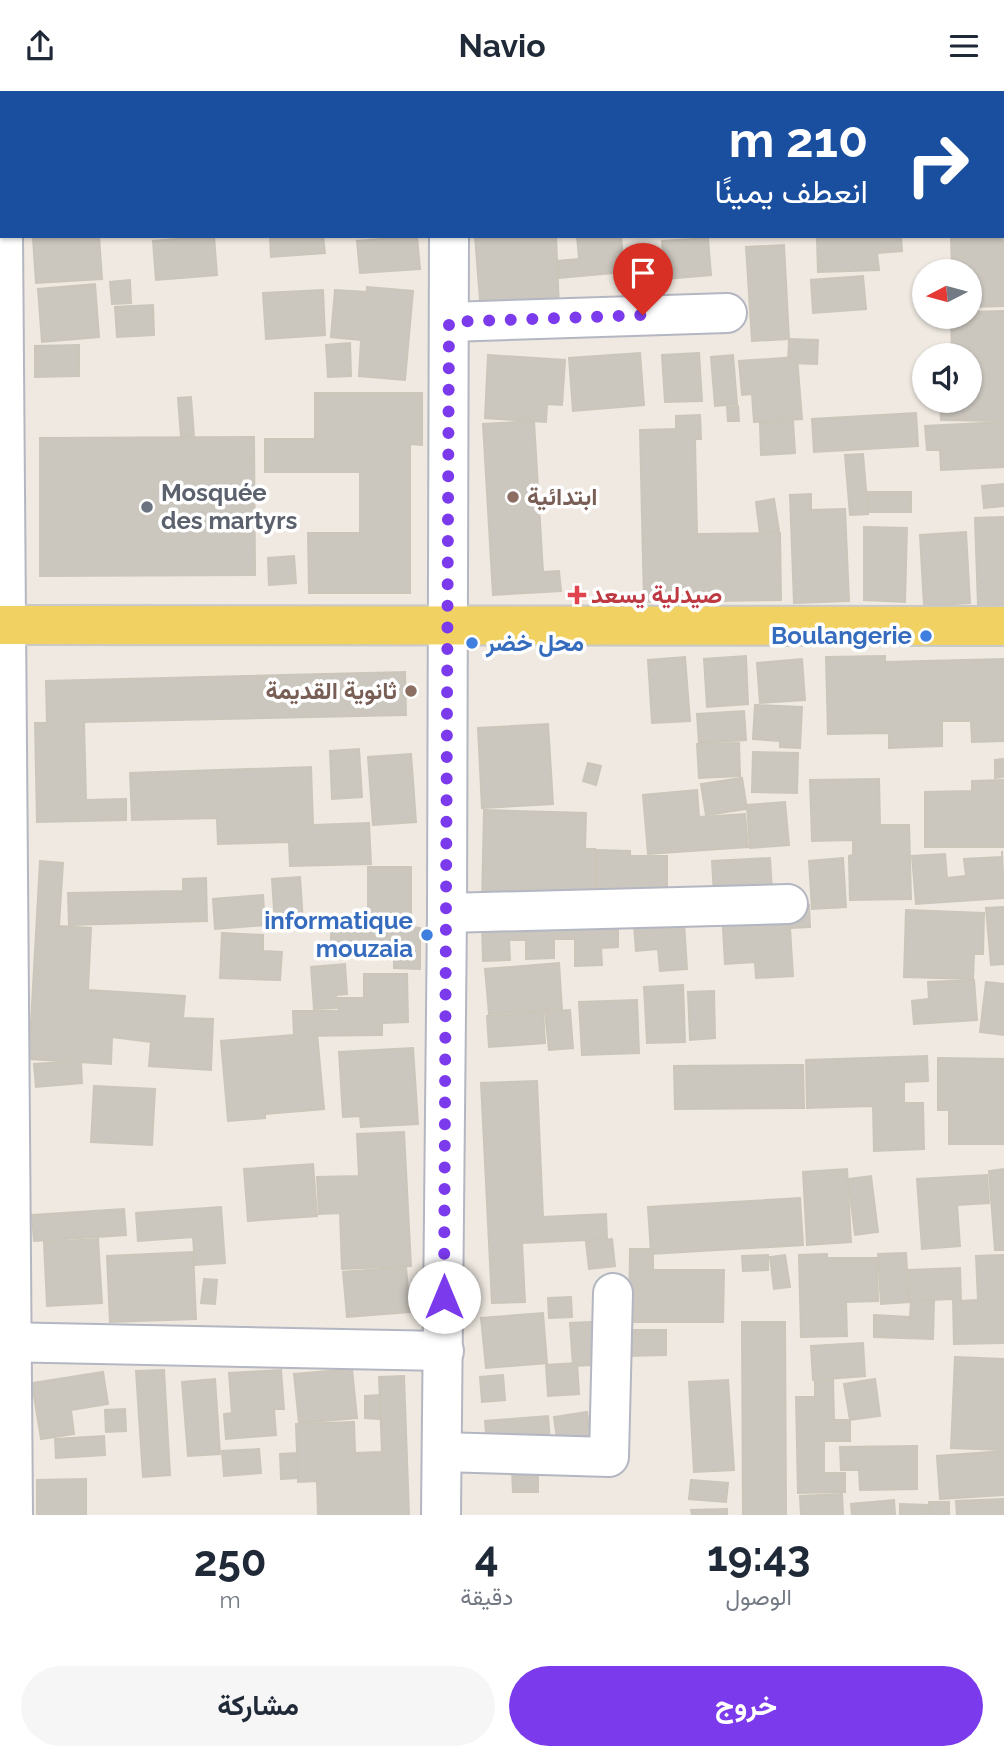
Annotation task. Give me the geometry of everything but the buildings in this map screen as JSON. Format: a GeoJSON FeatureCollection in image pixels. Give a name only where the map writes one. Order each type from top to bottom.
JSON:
{"type":"FeatureCollection","features":[{"type":"Feature","properties":{"kind":"main road"},"geometry":{"type":"LineString","coordinates":[[3,625],[1004,626]]}},
{"type":"Feature","properties":{"kind":"street"},"geometry":{"type":"LineString","coordinates":[[3,238],[5,1342],[13,1515]]}},
{"type":"Feature","properties":{"kind":"street"},"geometry":{"type":"LineString","coordinates":[[441,1515],[447,913],[449,238]]}},
{"type":"Feature","properties":{"kind":"street"},"geometry":{"type":"LineString","coordinates":[[449,322],[727,313]]}},
{"type":"Feature","properties":{"kind":"street"},"geometry":{"type":"LineString","coordinates":[[447,913],[788,904]]}},
{"type":"Feature","properties":{"kind":"street"},"geometry":{"type":"LineString","coordinates":[[442,1453],[609,1457],[613,1293]]}},
{"type":"Feature","properties":{"kind":"street"},"geometry":{"type":"LineString","coordinates":[[5,1342],[444,1351]]}},
{"type":"Feature","properties":{"kind":"place","name":"ابتدائية"},"geometry":{"type":"Point","coordinates":[513,497]}},
{"type":"Feature","properties":{"kind":"place","name":"Mosquée des martyrs"},"geometry":{"type":"Point","coordinates":[147,507]}},
{"type":"Feature","properties":{"kind":"place","name":"صيدلية يسعد"},"geometry":{"type":"Point","coordinates":[577,595]}},
{"type":"Feature","properties":{"kind":"place","name":"Boulangerie"},"geometry":{"type":"Point","coordinates":[926,636]}},
{"type":"Feature","properties":{"kind":"place","name":"محل خضر"},"geometry":{"type":"Point","coordinates":[472,643]}},
{"type":"Feature","properties":{"kind":"place","name":"ثانوية القديمة"},"geometry":{"type":"Point","coordinates":[411,691]}},
{"type":"Feature","properties":{"kind":"place","name":"informatique mouzaia"},"geometry":{"type":"Point","coordinates":[427,935]}},
{"type":"Feature","properties":{"kind":"route"},"geometry":{"type":"LineString","coordinates":[[444,1297],[449,322],[643,315]]}}]}
